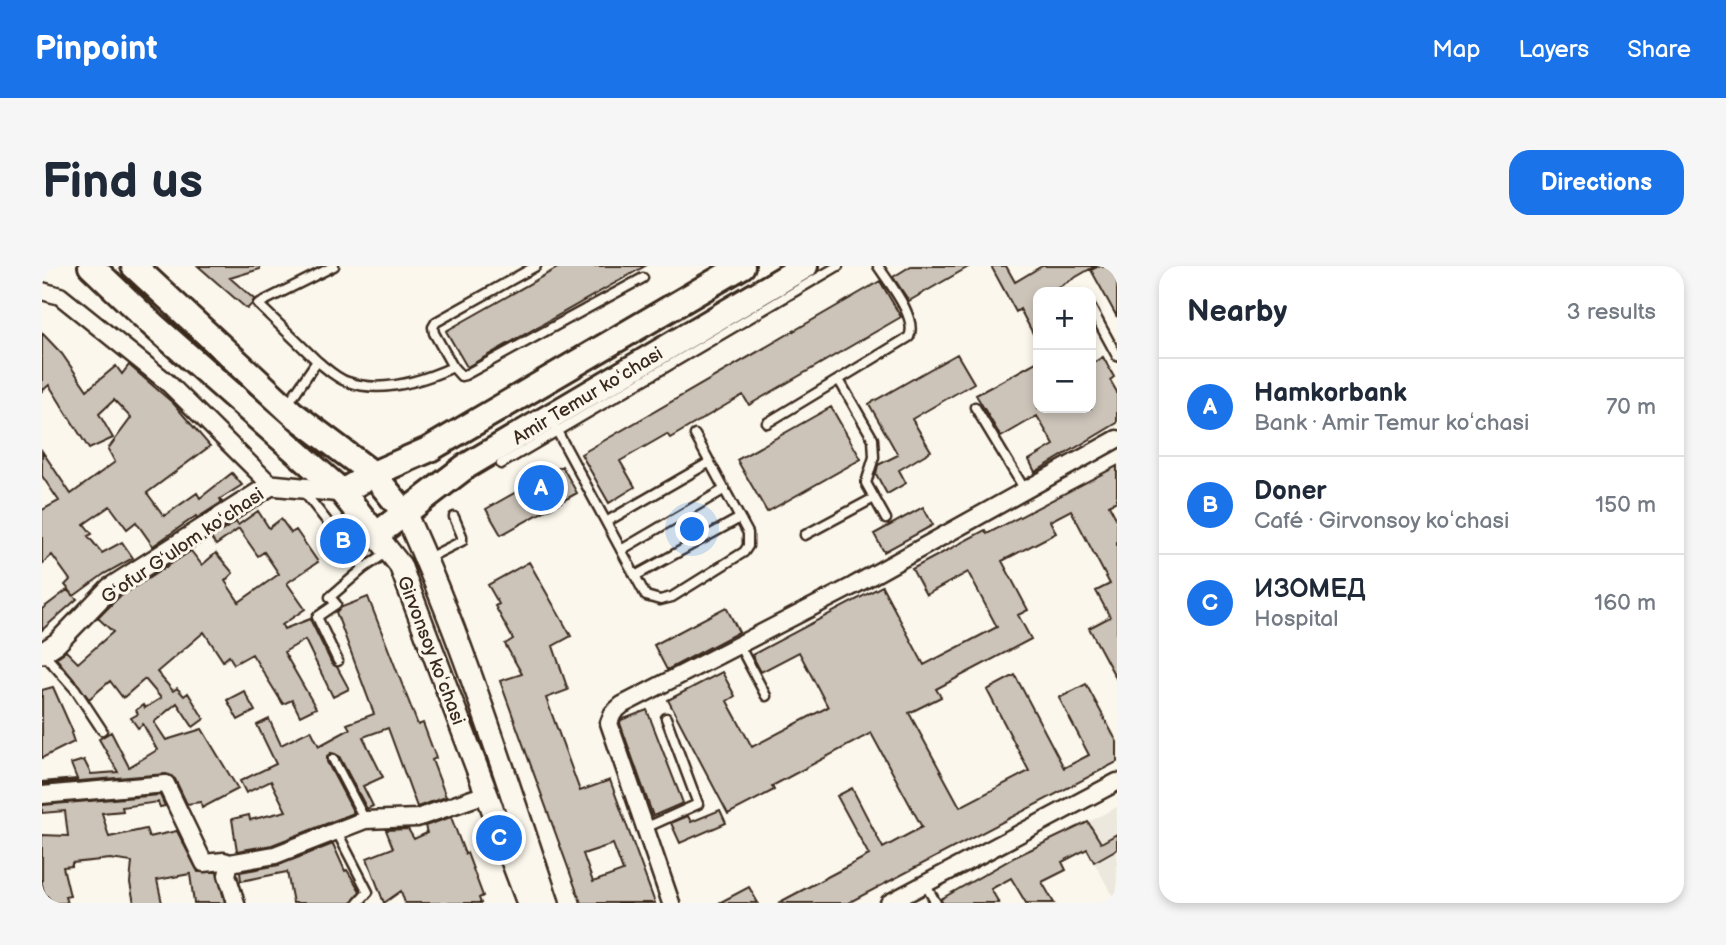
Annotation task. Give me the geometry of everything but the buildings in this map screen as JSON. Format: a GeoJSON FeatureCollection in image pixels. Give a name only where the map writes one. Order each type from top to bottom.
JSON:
{"type":"FeatureCollection","features":[{"type":"Feature","properties":{"kind":"main road","name":"Girvonsoy koʻchasi"},"geometry":{"type":"LineString","coordinates":[[91,266],[153,325],[342,492],[400,565],[528,903]]}},
{"type":"Feature","properties":{"kind":"main road","name":"Girvonsoy koʻchasi"},"geometry":{"type":"LineString","coordinates":[[134,266],[285,407],[373,474],[405,513],[426,559],[479,700],[548,903]]}},
{"type":"Feature","properties":{"kind":"main road","name":"Amir Temur koʻchasi"},"geometry":{"type":"LineString","coordinates":[[342,492],[373,474],[439,444],[742,266]]}},
{"type":"Feature","properties":{"kind":"main road","name":"Amir Temur koʻchasi"},"geometry":{"type":"LineString","coordinates":[[382,543],[405,513],[464,467],[554,424],[805,266]]}},
{"type":"Feature","properties":{"kind":"street"},"geometry":{"type":"LineString","coordinates":[[42,290],[60,296],[167,382],[271,485]]}},
{"type":"Feature","properties":{"kind":"street"},"geometry":{"type":"LineString","coordinates":[[671,903],[609,723],[613,713],[622,705],[853,586],[1117,439]]}},
{"type":"Feature","properties":{"kind":"street","name":"Gʻofur Gʻulom koʻchasi"},"geometry":{"type":"LineString","coordinates":[[42,653],[57,643],[110,588],[271,485],[342,492]]}},
{"type":"Feature","properties":{"kind":"street"},"geometry":{"type":"LineString","coordinates":[[890,903],[1117,782]]}},
{"type":"Feature","properties":{"kind":"street"},"geometry":{"type":"LineString","coordinates":[[42,795],[166,784],[204,863],[230,863],[275,855],[365,820],[417,818],[486,794]]}},
{"type":"Feature","properties":{"kind":"street"},"geometry":{"type":"LineString","coordinates":[[230,863],[227,874],[236,903]]}},
{"type":"Feature","properties":{"kind":"lane"},"geometry":{"type":"LineString","coordinates":[[334,266],[258,304],[317,361],[346,382],[372,388],[408,383],[453,367]]}},
{"type":"Feature","properties":{"kind":"lane"},"geometry":{"type":"LineString","coordinates":[[536,266],[436,322],[434,333],[461,376],[643,278]]}},
{"type":"Feature","properties":{"kind":"lane"},"geometry":{"type":"LineString","coordinates":[[501,464],[554,424],[838,266]]}},
{"type":"Feature","properties":{"kind":"lane"},"geometry":{"type":"LineString","coordinates":[[767,424],[909,337],[912,330],[909,315],[878,266]]}},
{"type":"Feature","properties":{"kind":"lane"},"geometry":{"type":"LineString","coordinates":[[1096,317],[1117,356]]}},
{"type":"Feature","properties":{"kind":"lane"},"geometry":{"type":"LineString","coordinates":[[285,407],[317,361]]}},
{"type":"Feature","properties":{"kind":"lane"},"geometry":{"type":"LineString","coordinates":[[839,380],[873,439],[874,457],[866,483],[886,519]]}},
{"type":"Feature","properties":{"kind":"lane"},"geometry":{"type":"LineString","coordinates":[[975,407],[1025,490]]}},
{"type":"Feature","properties":{"kind":"lane"},"geometry":{"type":"LineString","coordinates":[[554,424],[646,596],[660,600],[672,597],[744,552],[748,546],[748,533],[695,435]]}},
{"type":"Feature","properties":{"kind":"lane"},"geometry":{"type":"LineString","coordinates":[[606,522],[710,462]]}},
{"type":"Feature","properties":{"kind":"lane"},"geometry":{"type":"LineString","coordinates":[[301,488],[364,568]]}},
{"type":"Feature","properties":{"kind":"lane"},"geometry":{"type":"LineString","coordinates":[[621,550],[724,489]]}},
{"type":"Feature","properties":{"kind":"lane"},"geometry":{"type":"LineString","coordinates":[[805,535],[874,498]]}},
{"type":"Feature","properties":{"kind":"lane"},"geometry":{"type":"LineString","coordinates":[[426,559],[462,541],[454,517]]}},
{"type":"Feature","properties":{"kind":"lane"},"geometry":{"type":"LineString","coordinates":[[635,576],[740,518]]}},
{"type":"Feature","properties":{"kind":"lane"},"geometry":{"type":"LineString","coordinates":[[338,661],[317,617],[336,604],[330,597],[364,568],[382,543]]}},
{"type":"Feature","properties":{"kind":"lane"},"geometry":{"type":"LineString","coordinates":[[739,645],[766,696]]}},
{"type":"Feature","properties":{"kind":"lane"},"geometry":{"type":"LineString","coordinates":[[42,653],[75,689],[102,730]]}},
{"type":"Feature","properties":{"kind":"lane"},"geometry":{"type":"LineString","coordinates":[[645,828],[698,804],[666,718]]}},
{"type":"Feature","properties":{"kind":"lane"},"geometry":{"type":"LineString","coordinates":[[333,759],[365,820]]}},
{"type":"Feature","properties":{"kind":"lane"},"geometry":{"type":"LineString","coordinates":[[336,830],[368,892],[358,903]]}},
{"type":"Feature","properties":{"kind":"lane"},"geometry":{"type":"LineString","coordinates":[[925,884],[936,903]]}},
{"type":"Feature","properties":{"kind":"shaded area"},"geometry":{"type":"Polygon","coordinates":[[[1117,807],[1117,903],[1075,829],[1117,807]]]}},
{"type":"Feature","properties":{"kind":"place","name":"Hamkorbank"},"geometry":{"type":"Point","coordinates":[541,488]}},
{"type":"Feature","properties":{"kind":"place","name":"Doner"},"geometry":{"type":"Point","coordinates":[343,541]}},
{"type":"Feature","properties":{"kind":"place","name":"ИЗОМЕД"},"geometry":{"type":"Point","coordinates":[499,838]}}]}
